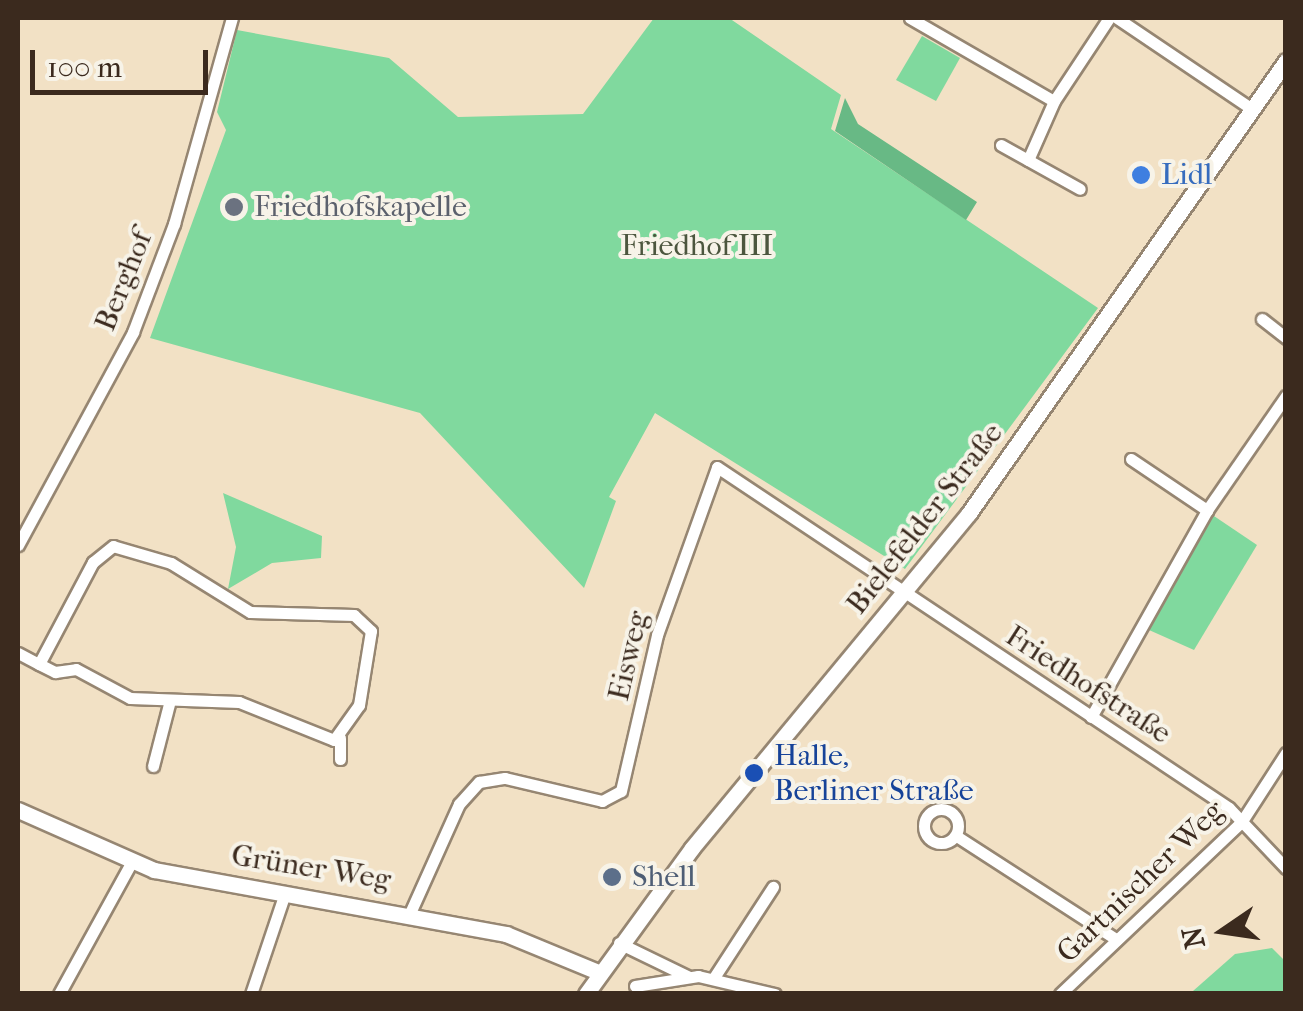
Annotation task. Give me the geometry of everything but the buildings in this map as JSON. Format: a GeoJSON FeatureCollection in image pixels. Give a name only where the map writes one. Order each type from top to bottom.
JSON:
{"type":"FeatureCollection","features":[{"type":"Feature","properties":{"kind":"street","name":"Berghof"},"geometry":{"type":"LineString","coordinates":[[18,545],[133,332],[174,224],[232,18]]}},
{"type":"Feature","properties":{"kind":"street"},"geometry":{"type":"LineString","coordinates":[[910,18],[1054,101]]}},
{"type":"Feature","properties":{"kind":"street"},"geometry":{"type":"LineString","coordinates":[[1028,160],[1054,101],[1109,18]]}},
{"type":"Feature","properties":{"kind":"street"},"geometry":{"type":"LineString","coordinates":[[1118,18],[1252,109]]}},
{"type":"Feature","properties":{"kind":"street","name":"Bielefelder Straße"},"geometry":{"type":"LineString","coordinates":[[586,994],[619,944],[908,590],[1286,61]]}},
{"type":"Feature","properties":{"kind":"street"},"geometry":{"type":"LineString","coordinates":[[1001,145],[1080,189]]}},
{"type":"Feature","properties":{"kind":"street"},"geometry":{"type":"LineString","coordinates":[[1262,319],[1286,338]]}},
{"type":"Feature","properties":{"kind":"street"},"geometry":{"type":"LineString","coordinates":[[1091,717],[1207,510],[1286,396]]}},
{"type":"Feature","properties":{"kind":"street"},"geometry":{"type":"LineString","coordinates":[[1131,459],[1207,510]]}},
{"type":"Feature","properties":{"kind":"street","name":"Eisweg"},"geometry":{"type":"LineString","coordinates":[[410,913],[459,804],[479,782],[505,778],[594,801],[621,791],[657,634],[717,467],[908,590]]}},
{"type":"Feature","properties":{"kind":"street"},"geometry":{"type":"LineString","coordinates":[[39,664],[97,555],[114,546],[139,550],[250,612],[354,615],[367,623],[366,684],[340,738],[340,759]]}},
{"type":"Feature","properties":{"kind":"street","name":"Friedhofstraße"},"geometry":{"type":"LineString","coordinates":[[908,590],[1242,822],[1286,868]]}},
{"type":"Feature","properties":{"kind":"street"},"geometry":{"type":"LineString","coordinates":[[18,652],[39,664],[169,704],[239,702],[315,737],[340,738]]}},
{"type":"Feature","properties":{"kind":"street"},"geometry":{"type":"LineString","coordinates":[[153,766],[169,704]]}},
{"type":"Feature","properties":{"kind":"street","name":"Gartnischer Weg"},"geometry":{"type":"LineString","coordinates":[[1060,994],[1242,822],[1286,752]]}},
{"type":"Feature","properties":{"kind":"street","name":"Grüner Weg"},"geometry":{"type":"LineString","coordinates":[[18,810],[132,861],[285,893],[410,913],[542,945],[598,972]]}},
{"type":"Feature","properties":{"kind":"street"},"geometry":{"type":"LineString","coordinates":[[958,838],[1117,940]]}},
{"type":"Feature","properties":{"kind":"street"},"geometry":{"type":"LineString","coordinates":[[59,994],[132,861]]}},
{"type":"Feature","properties":{"kind":"street"},"geometry":{"type":"LineString","coordinates":[[714,979],[772,887]]}},
{"type":"Feature","properties":{"kind":"street"},"geometry":{"type":"LineString","coordinates":[[251,993],[285,893]]}},
{"type":"Feature","properties":{"kind":"street"},"geometry":{"type":"LineString","coordinates":[[619,944],[689,976],[775,994]]}},
{"type":"Feature","properties":{"kind":"street"},"geometry":{"type":"LineString","coordinates":[[635,986],[689,976]]}},
{"type":"Feature","properties":{"kind":"green space","name":"Friedhof III"},"geometry":{"type":"Polygon","coordinates":[[[654,18],[729,18],[841,95],[831,129],[1098,308],[905,569],[655,413],[609,497],[616,501],[584,588],[420,413],[150,338],[226,130],[217,112],[237,30],[389,58],[458,117],[583,114],[654,18]]]}},
{"type":"Feature","properties":{"kind":"green space"},"geometry":{"type":"Polygon","coordinates":[[[922,36],[960,58],[936,101],[896,80],[922,36]]]}},
{"type":"Feature","properties":{"kind":"green space"},"geometry":{"type":"Polygon","coordinates":[[[845,98],[858,124],[977,202],[966,220],[835,131],[845,98]]]}},
{"type":"Feature","properties":{"kind":"green space"},"geometry":{"type":"Polygon","coordinates":[[[223,493],[322,536],[321,558],[272,563],[228,589],[236,547],[223,493]]]}},
{"type":"Feature","properties":{"kind":"green space"},"geometry":{"type":"Polygon","coordinates":[[[1211,514],[1257,545],[1194,650],[1149,630],[1211,514]]]}},
{"type":"Feature","properties":{"kind":"green space"},"geometry":{"type":"Polygon","coordinates":[[[1272,948],[1285,961],[1285,993],[1193,991],[1235,954],[1272,948]]]}},
{"type":"Feature","properties":{"kind":"place","name":"Lidl"},"geometry":{"type":"Point","coordinates":[1141,175]}},
{"type":"Feature","properties":{"kind":"place","name":"Friedhofskapelle"},"geometry":{"type":"Point","coordinates":[234,207]}},
{"type":"Feature","properties":{"kind":"place","name":"Halle, Berliner Straße"},"geometry":{"type":"Point","coordinates":[754,773]}},
{"type":"Feature","properties":{"kind":"place","name":"Shell"},"geometry":{"type":"Point","coordinates":[612,877]}}]}
